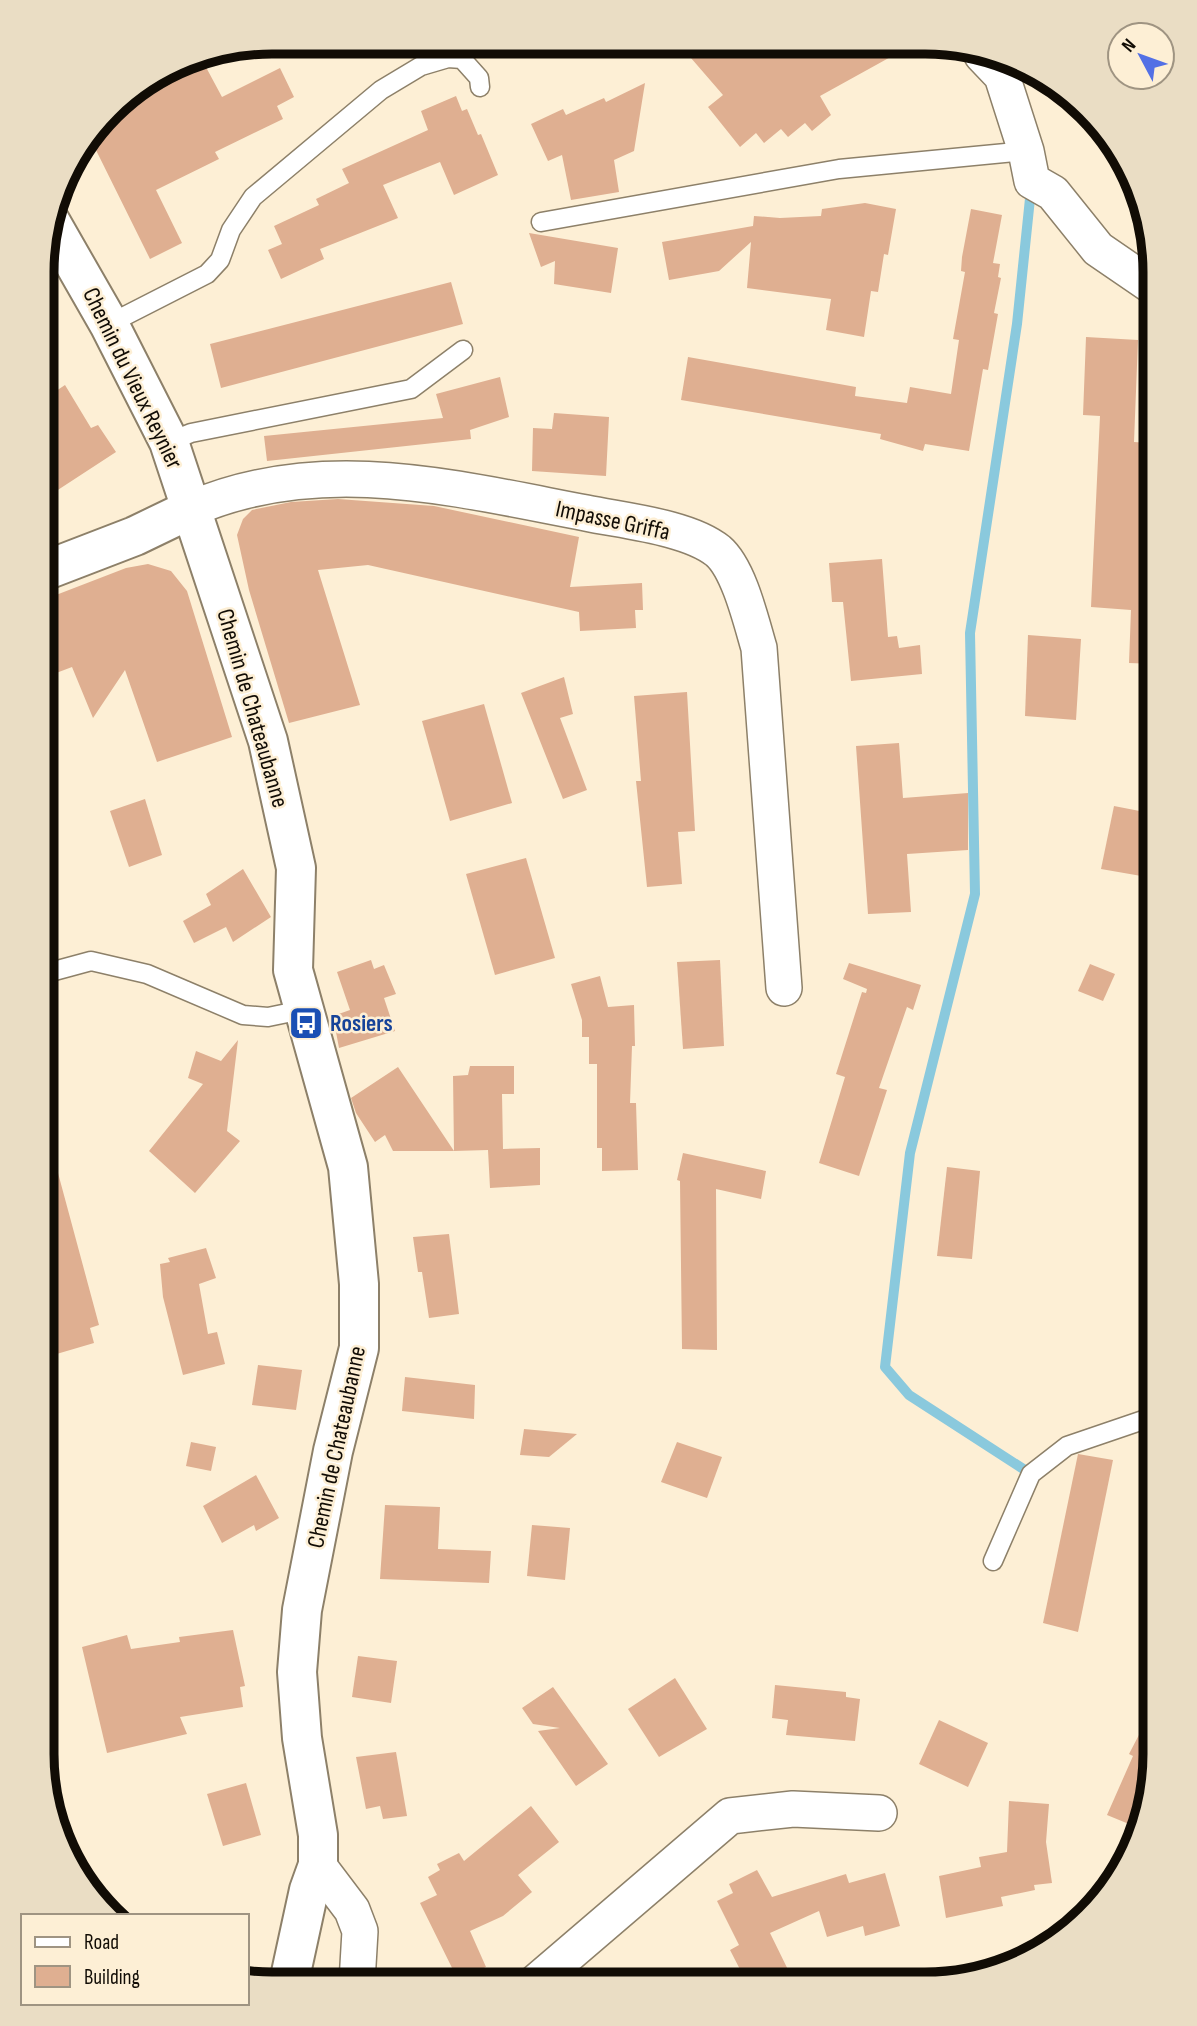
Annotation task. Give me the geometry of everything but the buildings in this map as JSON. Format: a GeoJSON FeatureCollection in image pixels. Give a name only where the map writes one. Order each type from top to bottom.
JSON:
{"type":"FeatureCollection","features":[{"type":"Feature","properties":{"kind":"street"},"geometry":{"type":"LineString","coordinates":[[992,66],[1002,76],[1026,151],[1032,181],[1053,193],[1098,249],[1143,280]]}},
{"type":"Feature","properties":{"kind":"street","name":"Chemin du Vieux Reynier"},"geometry":{"type":"LineString","coordinates":[[58,235],[109,324],[169,442],[191,509]]}},
{"type":"Feature","properties":{"kind":"street","name":"Impasse Griffa"},"geometry":{"type":"LineString","coordinates":[[191,509],[224,495],[261,486],[348,479],[433,483],[673,530],[718,551],[743,593],[759,648],[783,988]]}},
{"type":"Feature","properties":{"kind":"street"},"geometry":{"type":"LineString","coordinates":[[54,567],[135,536],[191,509]]}},
{"type":"Feature","properties":{"kind":"street","name":"Chemin de Chateaubanne"},"geometry":{"type":"LineString","coordinates":[[191,509],[268,741],[284,810],[296,869],[293,970],[348,1167],[359,1284],[359,1348],[333,1451],[302,1610],[297,1672],[302,1738],[318,1835],[318,1866],[309,1891],[291,1972]]}},
{"type":"Feature","properties":{"kind":"street"},"geometry":{"type":"LineString","coordinates":[[549,1972],[730,1816],[793,1809],[879,1813]]}},
{"type":"Feature","properties":{"kind":"street"},"geometry":{"type":"LineString","coordinates":[[318,1866],[352,1910],[360,1931],[358,1972]]}},
{"type":"Feature","properties":{"kind":"lane"},"geometry":{"type":"LineString","coordinates":[[109,324],[207,274],[220,260],[231,230],[253,197],[381,90],[421,66],[455,55]]}},
{"type":"Feature","properties":{"kind":"lane"},"geometry":{"type":"LineString","coordinates":[[464,55],[479,78],[480,87]]}},
{"type":"Feature","properties":{"kind":"lane"},"geometry":{"type":"LineString","coordinates":[[541,222],[839,169],[1026,151]]}},
{"type":"Feature","properties":{"kind":"lane"},"geometry":{"type":"LineString","coordinates":[[169,442],[191,433],[411,389],[463,350]]}},
{"type":"Feature","properties":{"kind":"lane"},"geometry":{"type":"LineString","coordinates":[[54,971],[91,961],[147,974],[243,1015],[268,1017],[302,1010]]}},
{"type":"Feature","properties":{"kind":"lane"},"geometry":{"type":"LineString","coordinates":[[993,1561],[1031,1474],[1067,1446],[1142,1420]]}},
{"type":"Feature","properties":{"kind":"waterway"},"geometry":{"type":"LineString","coordinates":[[1031,189],[1017,324],[970,633],[975,894],[910,1153],[885,1367],[909,1395],[1031,1474]]}},
{"type":"Feature","properties":{"kind":"place","name":"Rosiers"},"geometry":{"type":"Point","coordinates":[306,1023]}}]}
